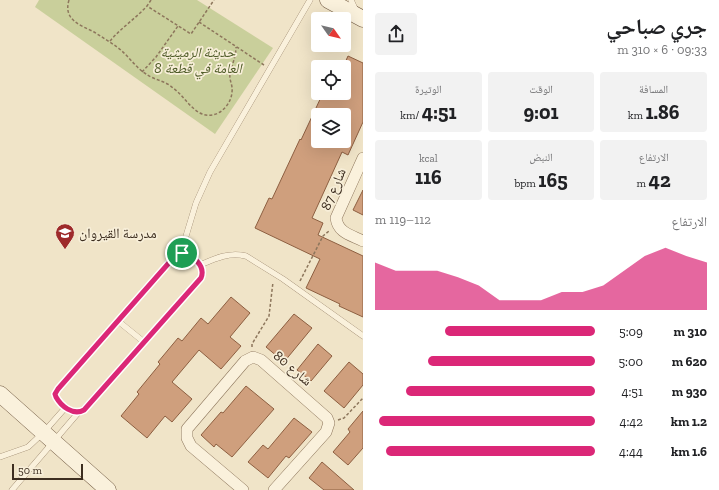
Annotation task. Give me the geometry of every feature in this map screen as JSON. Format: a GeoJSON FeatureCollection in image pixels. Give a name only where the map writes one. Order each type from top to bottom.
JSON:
{"type":"FeatureCollection","features":[{"type":"Feature","properties":{"kind":"street"},"geometry":{"type":"LineString","coordinates":[[328,0],[362,18]]}},
{"type":"Feature","properties":{"kind":"street","name":"شارع 87"},"geometry":{"type":"LineString","coordinates":[[363,158],[336,218],[336,225],[340,230],[363,240]]}},
{"type":"Feature","properties":{"kind":"street","name":"شارع 80"},"geometry":{"type":"LineString","coordinates":[[243,490],[192,446],[186,438],[187,429],[245,362],[252,357],[261,360],[327,418],[329,423]]}},
{"type":"Feature","properties":{"kind":"street"},"geometry":{"type":"LineString","coordinates":[[0,394],[108,490]]}},
{"type":"Feature","properties":{"kind":"street"},"geometry":{"type":"LineString","coordinates":[[274,490],[326,432],[329,423]]}},
{"type":"Feature","properties":{"kind":"lane"},"geometry":{"type":"LineString","coordinates":[[182,253],[190,220],[202,188],[310,0]]}},
{"type":"Feature","properties":{"kind":"lane"},"geometry":{"type":"LineString","coordinates":[[351,0],[354,8],[362,18]]}},
{"type":"Feature","properties":{"kind":"lane"},"geometry":{"type":"LineString","coordinates":[[182,253],[189,255],[200,264],[203,271],[201,278],[84,410],[72,412],[57,400],[55,394],[56,391],[175,256],[182,253]]}},
{"type":"Feature","properties":{"kind":"lane"},"geometry":{"type":"LineString","coordinates":[[200,264],[226,255],[239,254],[252,258],[363,336]]}},
{"type":"Feature","properties":{"kind":"lane"},"geometry":{"type":"LineString","coordinates":[[118,321],[144,342]]}},
{"type":"Feature","properties":{"kind":"lane"},"geometry":{"type":"LineString","coordinates":[[12,490],[48,437],[66,407]]}},
{"type":"Feature","properties":{"kind":"lane"},"geometry":{"type":"LineString","coordinates":[[0,457],[28,447],[48,437],[78,412]]}},
{"type":"Feature","properties":{"kind":"path"},"geometry":{"type":"LineString","coordinates":[[69,0],[69,13],[78,25],[92,31],[119,49],[142,72],[173,87],[194,109],[202,114],[217,114],[226,107],[230,101],[232,85],[230,74],[236,54],[236,47]]}},
{"type":"Feature","properties":{"kind":"path"},"geometry":{"type":"LineString","coordinates":[[109,42],[117,33],[136,18],[151,0]]}},
{"type":"Feature","properties":{"kind":"path"},"geometry":{"type":"LineString","coordinates":[[147,6],[191,34],[214,0]]}},
{"type":"Feature","properties":{"kind":"path"},"geometry":{"type":"LineString","coordinates":[[199,22],[270,70]]}},
{"type":"Feature","properties":{"kind":"path"},"geometry":{"type":"LineString","coordinates":[[142,72],[156,57],[178,26]]}},
{"type":"Feature","properties":{"kind":"path"},"geometry":{"type":"LineString","coordinates":[[296,288],[323,236],[336,225]]}},
{"type":"Feature","properties":{"kind":"path"},"geometry":{"type":"LineString","coordinates":[[252,357],[252,344],[269,316],[274,273]]}},
{"type":"Feature","properties":{"kind":"path"},"geometry":{"type":"LineString","coordinates":[[329,423],[344,418],[363,398]]}},
{"type":"Feature","properties":{"kind":"green space","name":"حديثة الرميثية العامة في قطعة 8"},"geometry":{"type":"Polygon","coordinates":[[[39,0],[197,0],[273,48],[215,134],[35,7],[39,0]]]}},
{"type":"Feature","properties":{"kind":"building"},"geometry":{"type":"Polygon","coordinates":[[[348,56],[363,63],[363,122],[348,155],[342,152],[312,218],[323,223],[318,235],[363,256],[363,317],[306,288],[320,259],[255,228],[269,198],[272,199],[311,119],[311,148],[351,148],[351,108],[316,108],[320,100],[351,100],[351,60],[346,60],[348,56]]]}},
{"type":"Feature","properties":{"kind":"building"},"geometry":{"type":"Polygon","coordinates":[[[363,190],[363,215],[353,210],[363,190]]]}},
{"type":"Feature","properties":{"kind":"building"},"geometry":{"type":"Polygon","coordinates":[[[231,297],[250,313],[230,337],[241,346],[221,369],[199,350],[172,382],[192,399],[172,422],[165,416],[147,438],[121,416],[139,394],[137,392],[160,364],[158,362],[178,338],[182,341],[201,318],[208,324],[231,297]]]}},
{"type":"Feature","properties":{"kind":"building"},"geometry":{"type":"Polygon","coordinates":[[[294,314],[312,328],[284,362],[266,347],[294,314]]]}},
{"type":"Feature","properties":{"kind":"building"},"geometry":{"type":"Polygon","coordinates":[[[318,344],[332,356],[311,381],[297,370],[318,344]]]}},
{"type":"Feature","properties":{"kind":"building"},"geometry":{"type":"Polygon","coordinates":[[[349,362],[363,374],[363,385],[344,408],[324,391],[349,362]]]}},
{"type":"Feature","properties":{"kind":"building"},"geometry":{"type":"Polygon","coordinates":[[[246,386],[274,409],[232,457],[216,444],[214,447],[201,435],[221,412],[223,413],[246,386]]]}},
{"type":"Feature","properties":{"kind":"building"},"geometry":{"type":"Polygon","coordinates":[[[363,411],[363,448],[348,465],[333,452],[350,432],[348,429],[363,411]]]}},
{"type":"Feature","properties":{"kind":"building"},"geometry":{"type":"Polygon","coordinates":[[[294,418],[312,432],[289,458],[286,456],[268,478],[248,462],[263,445],[268,449],[294,418]]]}},
{"type":"Feature","properties":{"kind":"building"},"geometry":{"type":"Polygon","coordinates":[[[322,462],[354,490],[324,490],[309,478],[322,462]]]}},
{"type":"Feature","properties":{"kind":"place","name":"مدرسة القيروان"},"geometry":{"type":"Point","coordinates":[65,250]}},
{"type":"Feature","properties":{"kind":"route"},"geometry":{"type":"LineString","coordinates":[[182,253],[189,255],[200,264],[203,271],[201,278],[84,410],[75,413],[69,410],[57,400],[55,394],[56,391],[175,256],[182,253]]}}]}
